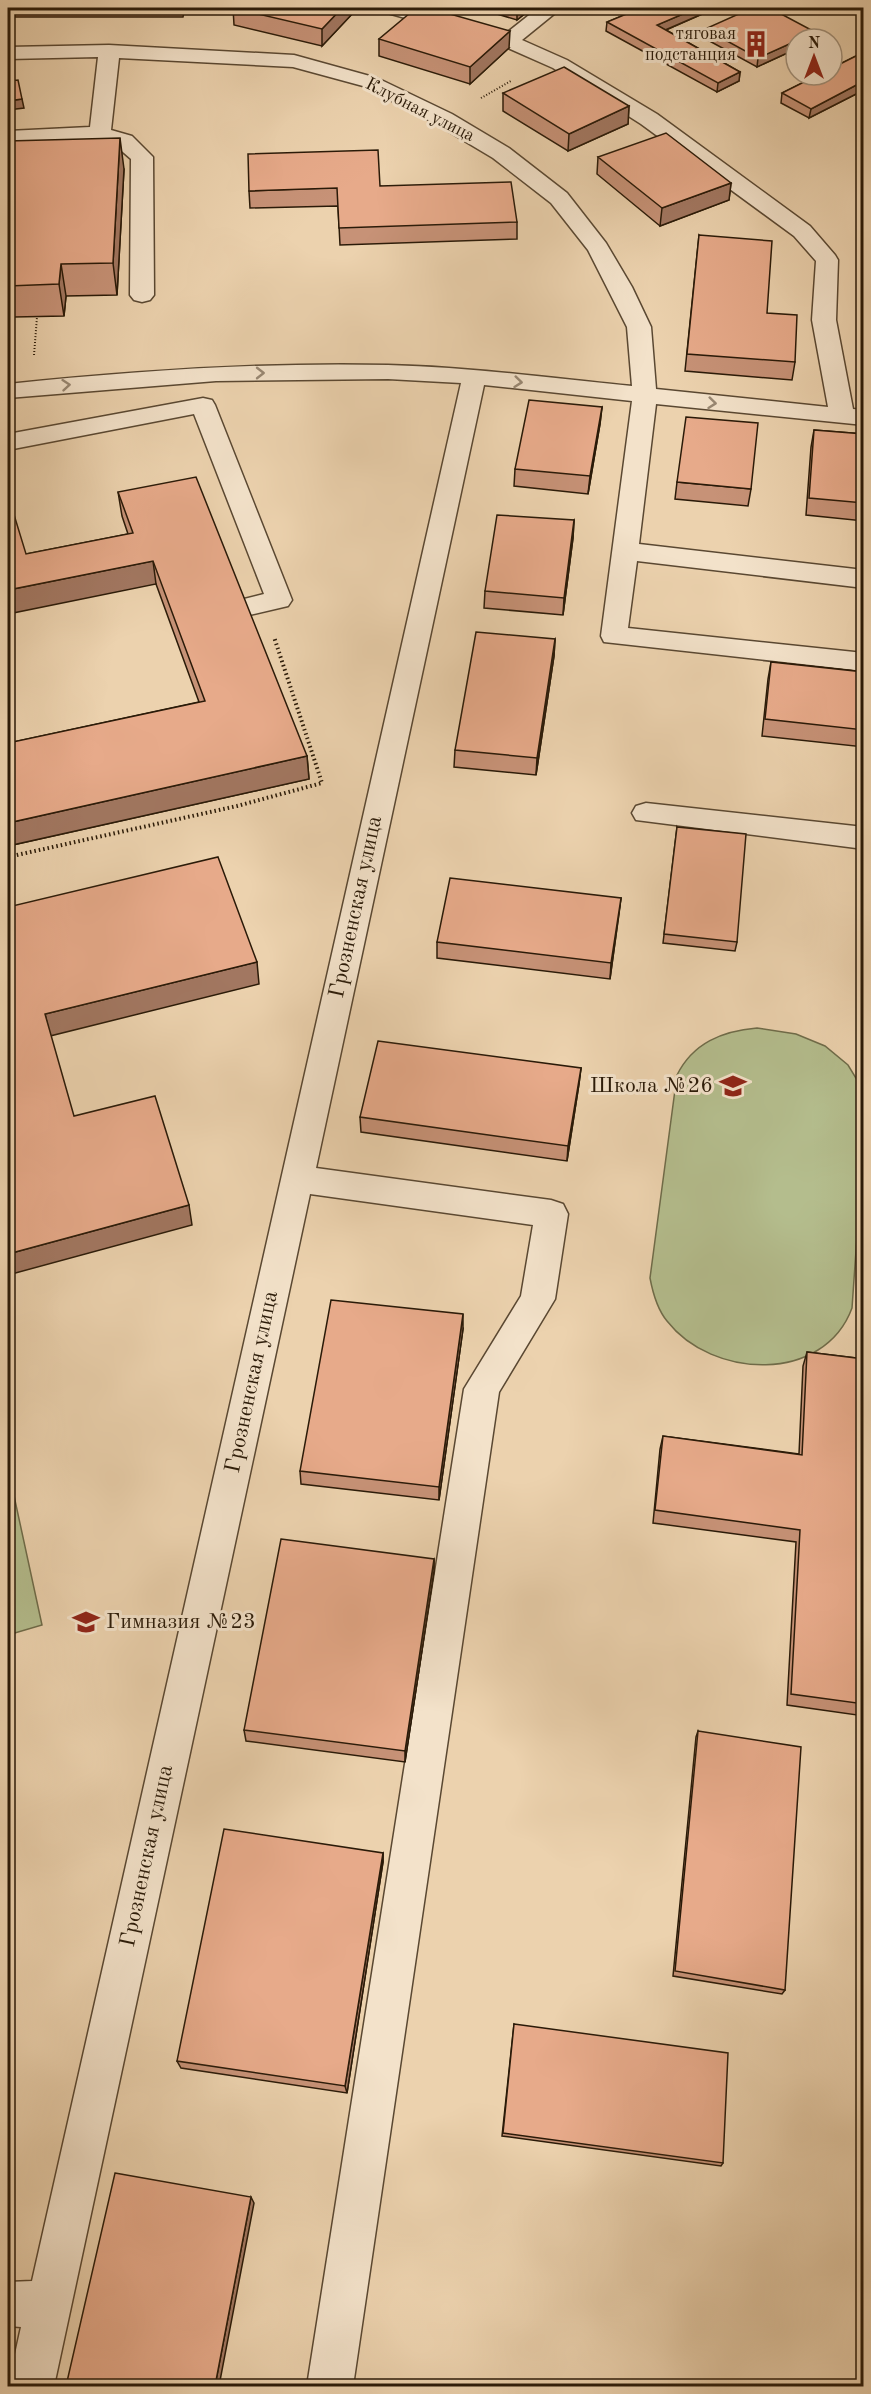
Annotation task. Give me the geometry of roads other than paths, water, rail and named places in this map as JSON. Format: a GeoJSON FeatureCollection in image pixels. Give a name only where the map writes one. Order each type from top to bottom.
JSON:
{"type":"FeatureCollection","features":[{"type":"Feature","properties":{"kind":"street"},"geometry":{"type":"LineString","coordinates":[[8,391],[216,374],[388,372],[471,388],[645,396],[853,417],[825,320],[827,260],[802,231],[649,119],[549,59],[508,41],[391,8]]}},
{"type":"Feature","properties":{"kind":"street"},"geometry":{"type":"LineString","coordinates":[[508,41],[547,10]]}},
{"type":"Feature","properties":{"kind":"street"},"geometry":{"type":"LineString","coordinates":[[100,133],[109,51]]}},
{"type":"Feature","properties":{"kind":"street","name":"Клубная улица"},"geometry":{"type":"LineString","coordinates":[[8,53],[109,51],[204,54],[294,61],[370,82],[444,119],[501,153],[559,198],[598,248],[639,327],[645,396],[614,636],[864,662]]}},
{"type":"Feature","properties":{"kind":"street"},"geometry":{"type":"LineString","coordinates":[[8,137],[100,133],[124,141],[142,157],[142,295]]}},
{"type":"Feature","properties":{"kind":"street","name":"Грозненская улица"},"geometry":{"type":"LineString","coordinates":[[31,2386],[28,2304],[296,1179],[471,388]]}},
{"type":"Feature","properties":{"kind":"street"},"geometry":{"type":"LineString","coordinates":[[8,442],[203,405],[279,600],[252,606]]}},
{"type":"Feature","properties":{"kind":"street"},"geometry":{"type":"LineString","coordinates":[[625,551],[864,579]]}},
{"type":"Feature","properties":{"kind":"street"},"geometry":{"type":"LineString","coordinates":[[645,813],[864,838]]}},
{"type":"Feature","properties":{"kind":"street"},"geometry":{"type":"LineString","coordinates":[[296,1179],[551,1214],[538,1299],[482,1389],[330,2386]]}},
{"type":"Feature","properties":{"kind":"place","name":"тяговая подстанция"},"geometry":{"type":"Point","coordinates":[756,44]}},
{"type":"Feature","properties":{"kind":"place","name":"Школа №26"},"geometry":{"type":"Point","coordinates":[733,1086]}},
{"type":"Feature","properties":{"kind":"place","name":"Гимназия №23"},"geometry":{"type":"Point","coordinates":[86,1622]}}]}
